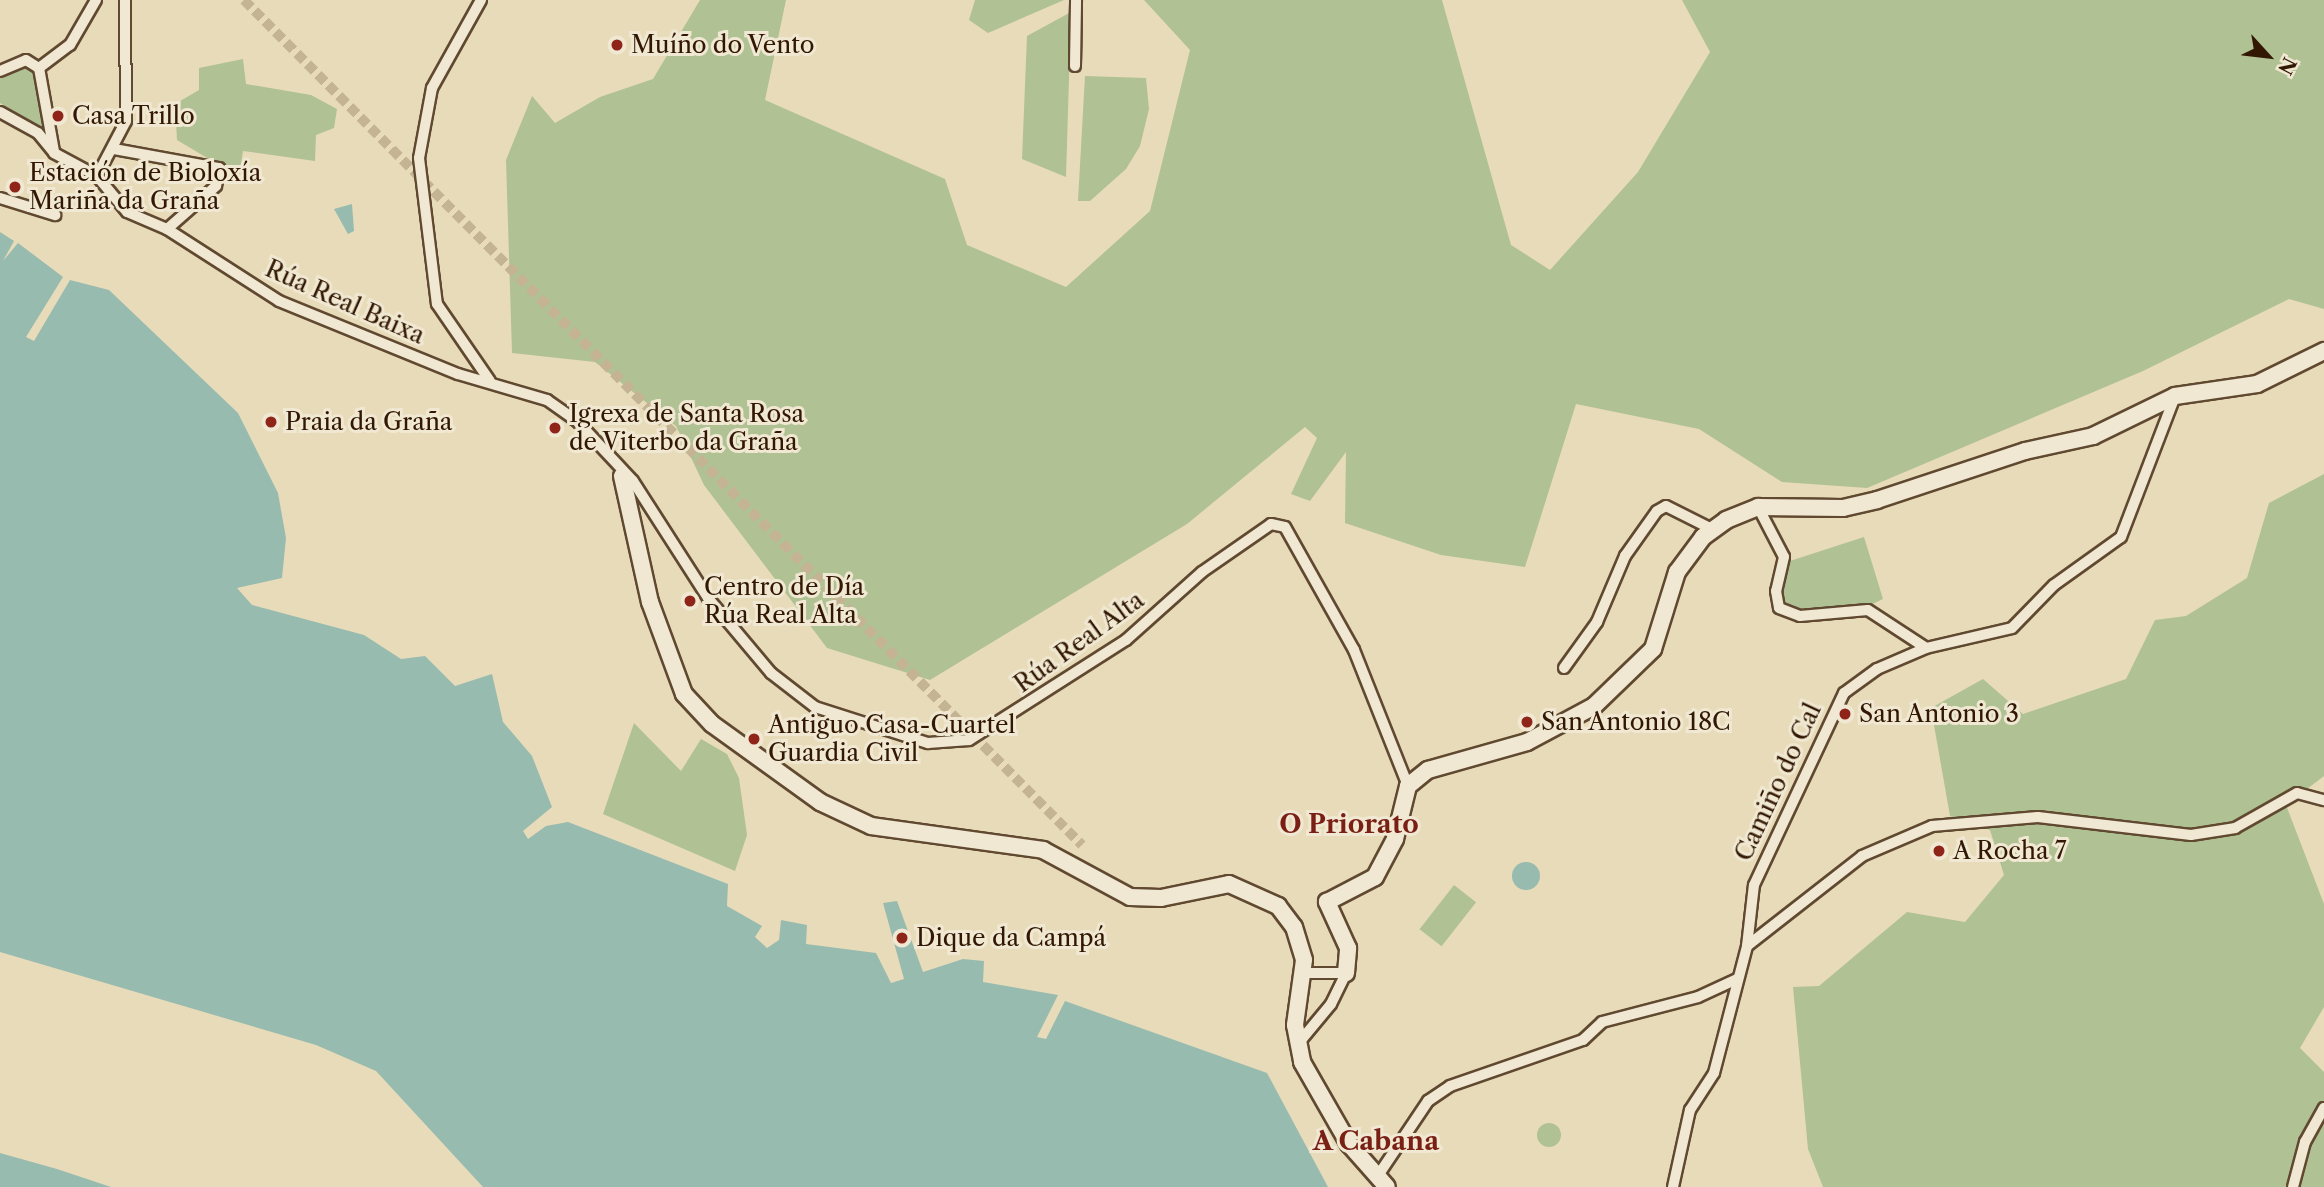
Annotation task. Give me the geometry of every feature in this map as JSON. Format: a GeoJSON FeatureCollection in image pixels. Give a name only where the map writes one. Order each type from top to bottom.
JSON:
{"type":"FeatureCollection","features":[{"type":"Feature","properties":{"kind":"street"},"geometry":{"type":"LineString","coordinates":[[39,68],[70,45],[96,0]]}},
{"type":"Feature","properties":{"kind":"street"},"geometry":{"type":"LineString","coordinates":[[97,176],[114,149],[125,121],[124,0]]}},
{"type":"Feature","properties":{"kind":"street"},"geometry":{"type":"LineString","coordinates":[[481,0],[432,88],[419,158],[437,304],[489,381]]}},
{"type":"Feature","properties":{"kind":"street"},"geometry":{"type":"LineString","coordinates":[[1075,66],[1076,0]]}},
{"type":"Feature","properties":{"kind":"street"},"geometry":{"type":"LineString","coordinates":[[0,71],[26,60],[39,68],[54,153]]}},
{"type":"Feature","properties":{"kind":"street","name":"Rúa Real Baixa"},"geometry":{"type":"LineString","coordinates":[[0,112],[38,133],[54,153],[97,176],[127,212],[167,229],[279,301],[489,381]]}},
{"type":"Feature","properties":{"kind":"street"},"geometry":{"type":"LineString","coordinates":[[114,149],[219,168],[216,186],[167,229]]}},
{"type":"Feature","properties":{"kind":"street"},"geometry":{"type":"LineString","coordinates":[[0,198],[55,215]]}},
{"type":"Feature","properties":{"kind":"street"},"geometry":{"type":"LineString","coordinates":[[1297,1045],[1331,1004],[1346,973],[1347,942],[1327,902],[1375,877],[1395,839],[1408,786],[1428,770],[1527,742],[1594,706],[1653,649],[1677,572],[1714,530],[1758,506],[1866,503],[2025,451],[2093,436],[2175,396],[2257,384],[2324,351]]}},
{"type":"Feature","properties":{"kind":"street","name":"Rúa Real Alta"},"geometry":{"type":"LineString","coordinates":[[489,381],[547,400],[576,420],[622,476],[633,481],[708,598],[771,673],[815,707],[928,743],[969,740],[1007,720],[1126,640],[1254,533],[1271,524],[1284,527],[1375,691],[1408,786]]}},
{"type":"Feature","properties":{"kind":"street","name":"Camiño do Cal"},"geometry":{"type":"LineString","coordinates":[[1673,1187],[1690,1110],[1714,1073],[1746,946],[1754,885],[1835,707],[1866,676],[1926,648],[2012,628],[2054,585],[2121,537],[2175,396]]}},
{"type":"Feature","properties":{"kind":"street"},"geometry":{"type":"LineString","coordinates":[[622,476],[650,602],[684,694],[712,724],[796,787],[871,826],[1043,850],[1130,897],[1236,885],[1268,899],[1289,919],[1302,947],[1303,973],[1297,1045],[1349,1144],[1382,1182],[1428,1101],[1450,1086],[1583,1040],[1602,1021],[1698,997],[1737,979]]}},
{"type":"Feature","properties":{"kind":"street"},"geometry":{"type":"LineString","coordinates":[[1564,668],[1597,622],[1625,556],[1657,511],[1666,506],[1714,530]]}},
{"type":"Feature","properties":{"kind":"street"},"geometry":{"type":"LineString","coordinates":[[1758,506],[1784,557],[1776,591],[1779,608],[1800,616],[1868,610],[1926,648]]}},
{"type":"Feature","properties":{"kind":"street"},"geometry":{"type":"LineString","coordinates":[[1746,946],[1862,856],[1932,826],[2038,817],[2191,835],[2235,828],[2297,793],[2324,800]]}},
{"type":"Feature","properties":{"kind":"street"},"geometry":{"type":"LineString","coordinates":[[1303,973],[1346,973]]}},
{"type":"Feature","properties":{"kind":"street"},"geometry":{"type":"LineString","coordinates":[[2293,1187],[2305,1142],[2324,1108]]}},
{"type":"Feature","properties":{"kind":"green space"},"geometry":{"type":"Polygon","coordinates":[[[700,0],[786,0],[765,100],[945,179],[967,245],[1066,287],[1150,211],[1190,50],[1144,0],[1442,0],[1511,245],[1550,270],[1638,172],[1710,52],[1682,0],[2324,0],[2324,309],[2289,299],[2143,371],[1867,488],[1782,482],[1699,429],[1576,404],[1525,567],[1441,555],[1345,523],[1346,452],[1310,501],[1291,494],[1317,438],[1305,427],[1187,524],[930,680],[827,648],[704,485],[676,426],[595,362],[512,353],[506,160],[532,96],[555,123],[600,97],[653,79],[700,0]]]}},
{"type":"Feature","properties":{"kind":"green space"},"geometry":{"type":"Polygon","coordinates":[[[975,0],[1064,0],[988,33],[969,20],[975,0]]]}},
{"type":"Feature","properties":{"kind":"green space"},"geometry":{"type":"Polygon","coordinates":[[[1071,12],[1066,177],[1022,159],[1027,36],[1071,12]]]}},
{"type":"Feature","properties":{"kind":"green space"},"geometry":{"type":"Polygon","coordinates":[[[243,59],[246,84],[311,95],[337,109],[334,128],[316,135],[315,161],[243,151],[239,177],[177,140],[175,104],[199,90],[199,68],[243,59]]]}},
{"type":"Feature","properties":{"kind":"green space"},"geometry":{"type":"Polygon","coordinates":[[[15,68],[33,69],[43,131],[0,103],[0,76],[15,68]]]}},
{"type":"Feature","properties":{"kind":"green space"},"geometry":{"type":"Polygon","coordinates":[[[1085,76],[1146,78],[1149,109],[1140,146],[1126,169],[1090,201],[1078,201],[1085,76]]]}},
{"type":"Feature","properties":{"kind":"green space"},"geometry":{"type":"Polygon","coordinates":[[[2324,474],[2324,776],[2286,805],[2324,904],[2324,1007],[2300,1048],[2324,1072],[2324,1187],[1823,1187],[1808,1149],[1793,987],[1819,986],[1907,912],[1965,922],[2004,875],[1990,830],[1950,816],[1931,708],[1983,679],[2023,714],[2126,679],[2155,620],[2186,616],[2247,578],[2269,503],[2324,474]]]}},
{"type":"Feature","properties":{"kind":"green space"},"geometry":{"type":"Polygon","coordinates":[[[1864,537],[1883,599],[1864,608],[1823,611],[1785,606],[1780,598],[1790,561],[1864,537]]]}},
{"type":"Feature","properties":{"kind":"green space"},"geometry":{"type":"Polygon","coordinates":[[[634,723],[681,771],[701,739],[727,754],[739,778],[747,835],[735,871],[603,814],[634,723]]]}},
{"type":"Feature","properties":{"kind":"green space"},"geometry":{"type":"Polygon","coordinates":[[[1454,885],[1476,902],[1442,946],[1420,929],[1454,885]]]}},
{"type":"Feature","properties":{"kind":"green space"},"geometry":{"type":"Polygon","coordinates":[[[1549,1123],[1558,1126],[1561,1135],[1558,1144],[1549,1147],[1540,1144],[1537,1135],[1540,1126],[1549,1123]]]}},
{"type":"Feature","properties":{"kind":"water"},"geometry":{"type":"Polygon","coordinates":[[[352,204],[354,231],[348,234],[334,209],[352,204]]]}},
{"type":"Feature","properties":{"kind":"water"},"geometry":{"type":"Polygon","coordinates":[[[0,232],[14,241],[3,261],[18,243],[63,277],[26,337],[34,341],[70,280],[109,290],[238,413],[278,493],[286,538],[282,578],[237,588],[252,605],[364,635],[401,659],[425,656],[455,686],[492,674],[503,722],[532,756],[552,807],[523,831],[528,839],[546,826],[568,822],[728,884],[727,906],[762,926],[755,937],[767,948],[779,940],[781,920],[807,925],[806,944],[876,953],[891,983],[904,979],[883,903],[897,901],[923,972],[963,959],[984,961],[983,982],[1058,995],[1037,1037],[1046,1039],[1065,1001],[1267,1073],[1328,1187],[483,1187],[376,1071],[316,1045],[0,952],[0,232]]]}},
{"type":"Feature","properties":{"kind":"water"},"geometry":{"type":"Polygon","coordinates":[[[1526,862],[1536,866],[1540,876],[1536,886],[1526,890],[1516,886],[1512,876],[1516,866],[1526,862]]]}},
{"type":"Feature","properties":{"kind":"water"},"geometry":{"type":"Polygon","coordinates":[[[0,1153],[57,1169],[111,1187],[0,1187],[0,1153]]]}},
{"type":"Feature","properties":{"kind":"tunnel"},"geometry":{"type":"LineString","coordinates":[[244,0],[1082,845]]}},
{"type":"Feature","properties":{"kind":"place","name":"Muíño do Vento"},"geometry":{"type":"Point","coordinates":[617,45]}},
{"type":"Feature","properties":{"kind":"place","name":"Casa Trillo"},"geometry":{"type":"Point","coordinates":[58,116]}},
{"type":"Feature","properties":{"kind":"place","name":"Estación de Bioloxía Mariña da Graña"},"geometry":{"type":"Point","coordinates":[15,187]}},
{"type":"Feature","properties":{"kind":"place","name":"Praia da Graña"},"geometry":{"type":"Point","coordinates":[271,422]}},
{"type":"Feature","properties":{"kind":"place","name":"Igrexa de Santa Rosa de Viterbo da Graña"},"geometry":{"type":"Point","coordinates":[555,428]}},
{"type":"Feature","properties":{"kind":"place","name":"Centro de Día Rúa Real Alta"},"geometry":{"type":"Point","coordinates":[690,601]}},
{"type":"Feature","properties":{"kind":"place","name":"San Antonio 3"},"geometry":{"type":"Point","coordinates":[1845,714]}},
{"type":"Feature","properties":{"kind":"place","name":"San Antonio 18C"},"geometry":{"type":"Point","coordinates":[1527,722]}},
{"type":"Feature","properties":{"kind":"place","name":"Antiguo Casa-Cuartel Guardia Civil"},"geometry":{"type":"Point","coordinates":[754,739]}},
{"type":"Feature","properties":{"kind":"place","name":"A Rocha 7"},"geometry":{"type":"Point","coordinates":[1939,851]}},
{"type":"Feature","properties":{"kind":"place","name":"Dique da Campá"},"geometry":{"type":"Point","coordinates":[902,938]}},
{"type":"Feature","properties":{"kind":"district","name":"O Priorato"},"geometry":{"type":"Point","coordinates":[1349,825]}},
{"type":"Feature","properties":{"kind":"district","name":"A Cabana"},"geometry":{"type":"Point","coordinates":[1376,1142]}}]}
